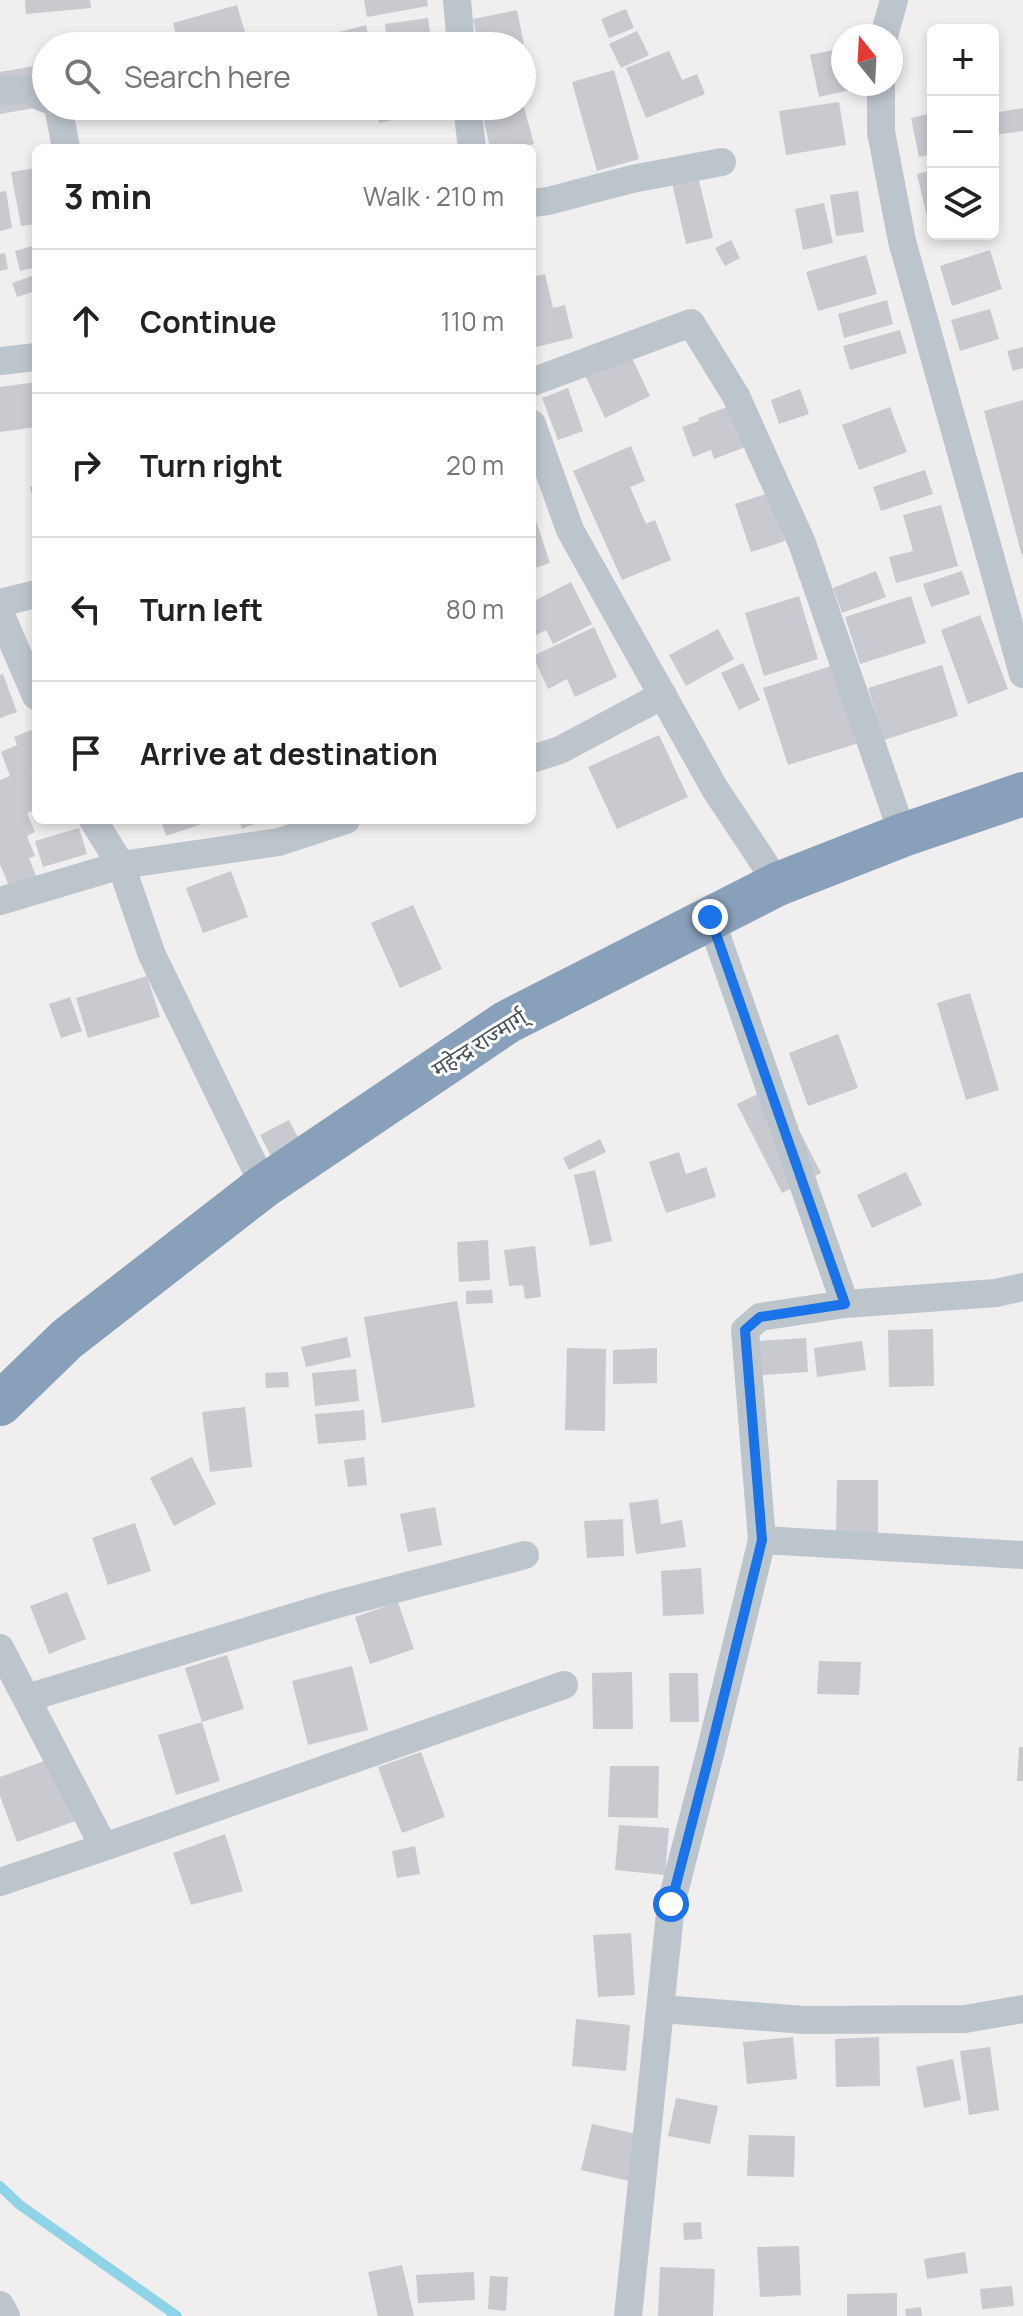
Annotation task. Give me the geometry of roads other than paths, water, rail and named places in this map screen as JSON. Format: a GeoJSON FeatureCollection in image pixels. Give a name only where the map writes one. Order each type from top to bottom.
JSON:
{"type":"FeatureCollection","features":[{"type":"Feature","properties":{"kind":"highway","name":"महेन्द्र राज्मार्ग्"},"geometry":{"type":"LineString","coordinates":[[0,1404],[67,1339],[264,1186],[507,1022],[778,884],[903,835],[1023,794]]}},
{"type":"Feature","properties":{"kind":"street"},"geometry":{"type":"LineString","coordinates":[[457,0],[460,32]]}},
{"type":"Feature","properties":{"kind":"street"},"geometry":{"type":"LineString","coordinates":[[887,24],[894,0]]}},
{"type":"Feature","properties":{"kind":"street"},"geometry":{"type":"LineString","coordinates":[[0,91],[32,93]]}},
{"type":"Feature","properties":{"kind":"street"},"geometry":{"type":"LineString","coordinates":[[881,96],[881,132],[902,241],[1023,674]]}},
{"type":"Feature","properties":{"kind":"street"},"geometry":{"type":"LineString","coordinates":[[61,120],[65,144]]}},
{"type":"Feature","properties":{"kind":"street"},"geometry":{"type":"LineString","coordinates":[[469,120],[472,144]]}},
{"type":"Feature","properties":{"kind":"street"},"geometry":{"type":"LineString","coordinates":[[536,202],[632,179],[722,162]]}},
{"type":"Feature","properties":{"kind":"street"},"geometry":{"type":"LineString","coordinates":[[536,381],[691,323],[736,396],[802,543],[903,835]]}},
{"type":"Feature","properties":{"kind":"street"},"geometry":{"type":"LineString","coordinates":[[0,361],[32,357]]}},
{"type":"Feature","properties":{"kind":"street"},"geometry":{"type":"LineString","coordinates":[[536,435],[570,530],[715,789],[778,884]]}},
{"type":"Feature","properties":{"kind":"street"},"geometry":{"type":"LineString","coordinates":[[0,603],[32,595]]}},
{"type":"Feature","properties":{"kind":"street"},"geometry":{"type":"LineString","coordinates":[[0,613],[32,687]]}},
{"type":"Feature","properties":{"kind":"street"},"geometry":{"type":"LineString","coordinates":[[536,758],[560,750],[663,695]]}},
{"type":"Feature","properties":{"kind":"street"},"geometry":{"type":"LineString","coordinates":[[95,824],[121,865],[152,955],[264,1186]]}},
{"type":"Feature","properties":{"kind":"street"},"geometry":{"type":"LineString","coordinates":[[0,901],[121,865],[279,842],[334,824]]}},
{"type":"Feature","properties":{"kind":"street"},"geometry":{"type":"LineString","coordinates":[[710,917],[845,1304]]}},
{"type":"Feature","properties":{"kind":"street"},"geometry":{"type":"LineString","coordinates":[[628,2316],[671,1904],[762,1540],[745,1330],[760,1317],[845,1304],[996,1293],[1023,1287]]}},
{"type":"Feature","properties":{"kind":"street"},"geometry":{"type":"LineString","coordinates":[[762,1540],[1023,1555]]}},
{"type":"Feature","properties":{"kind":"street"},"geometry":{"type":"LineString","coordinates":[[27,1698],[334,1605],[525,1555]]}},
{"type":"Feature","properties":{"kind":"street"},"geometry":{"type":"LineString","coordinates":[[0,1648],[104,1847]]}},
{"type":"Feature","properties":{"kind":"street"},"geometry":{"type":"LineString","coordinates":[[0,1882],[564,1685]]}},
{"type":"Feature","properties":{"kind":"street"},"geometry":{"type":"LineString","coordinates":[[661,2009],[805,2020],[965,2019],[1023,2009]]}},
{"type":"Feature","properties":{"kind":"street"},"geometry":{"type":"LineString","coordinates":[[0,2305],[6,2316]]}},
{"type":"Feature","properties":{"kind":"waterway"},"geometry":{"type":"LineString","coordinates":[[0,2186],[20,2205],[177,2316]]}}]}
